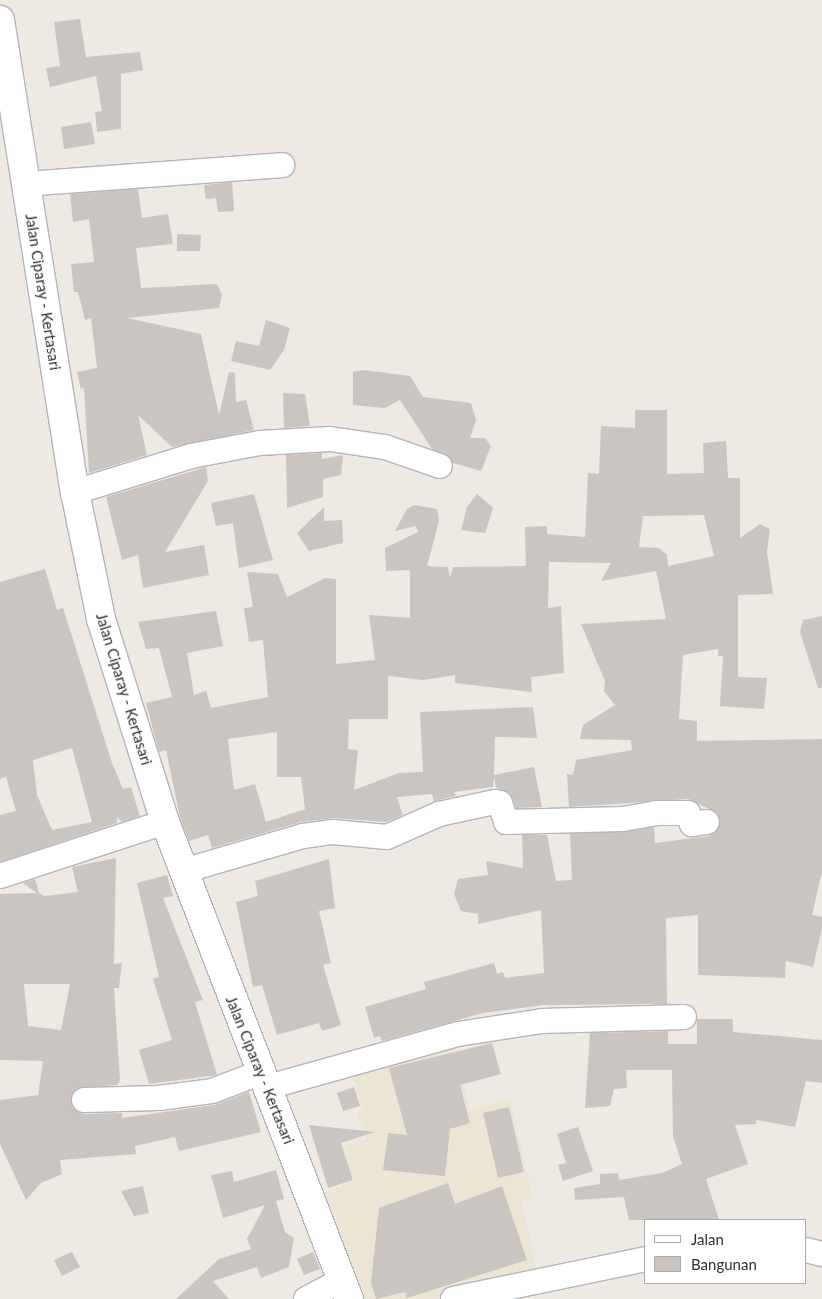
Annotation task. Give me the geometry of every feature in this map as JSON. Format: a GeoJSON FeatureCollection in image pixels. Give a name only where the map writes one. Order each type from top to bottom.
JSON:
{"type":"FeatureCollection","features":[{"type":"Feature","properties":{"kind":"main road","name":"Jalan Ciparay - Kertasari"},"geometry":{"type":"LineString","coordinates":[[0,20],[75,492],[101,620],[165,822],[345,1289]]}},
{"type":"Feature","properties":{"kind":"street"},"geometry":{"type":"LineString","coordinates":[[25,184],[282,165]]}},
{"type":"Feature","properties":{"kind":"street"},"geometry":{"type":"LineString","coordinates":[[75,492],[191,456],[260,443],[330,439],[385,447],[440,466]]}},
{"type":"Feature","properties":{"kind":"street"},"geometry":{"type":"LineString","coordinates":[[183,871],[303,836],[333,832],[387,837],[438,814],[495,802],[500,803],[506,822],[623,819],[657,812],[688,813],[692,824],[707,822]]}},
{"type":"Feature","properties":{"kind":"street"},"geometry":{"type":"LineString","coordinates":[[0,876],[165,822]]}},
{"type":"Feature","properties":{"kind":"street"},"geometry":{"type":"LineString","coordinates":[[84,1100],[159,1098],[212,1091],[458,1034],[559,1020],[684,1017]]}},
{"type":"Feature","properties":{"kind":"street"},"geometry":{"type":"LineString","coordinates":[[807,1250],[822,1254]]}},
{"type":"Feature","properties":{"kind":"street"},"geometry":{"type":"LineString","coordinates":[[453,1299],[644,1259]]}},
{"type":"Feature","properties":{"kind":"street"},"geometry":{"type":"LineString","coordinates":[[306,1299],[345,1289]]}},
{"type":"Feature","properties":{"kind":"shaded area"},"geometry":{"type":"Polygon","coordinates":[[[451,1040],[470,1109],[510,1099],[533,1198],[521,1201],[538,1274],[430,1299],[366,1299],[325,1192],[355,1181],[344,1147],[366,1139],[357,1111],[363,1108],[349,1066],[451,1040]]]}},
{"type":"Feature","properties":{"kind":"building"},"geometry":{"type":"Polygon","coordinates":[[[80,19],[86,57],[140,52],[143,70],[121,74],[121,129],[97,132],[95,112],[102,111],[96,76],[50,87],[46,68],[60,66],[54,22],[80,19]]]}},
{"type":"Feature","properties":{"kind":"building"},"geometry":{"type":"Polygon","coordinates":[[[91,122],[95,144],[64,149],[61,127],[91,122]]]}},
{"type":"Feature","properties":{"kind":"building"},"geometry":{"type":"Polygon","coordinates":[[[232,182],[234,211],[218,212],[216,198],[206,199],[204,185],[232,182]]]}},
{"type":"Feature","properties":{"kind":"building"},"geometry":{"type":"Polygon","coordinates":[[[138,189],[142,218],[168,214],[173,244],[136,248],[141,288],[217,284],[222,295],[219,308],[127,318],[201,334],[219,415],[229,372],[235,373],[236,402],[246,400],[254,430],[172,447],[138,415],[147,455],[89,473],[84,388],[81,389],[77,372],[97,368],[91,318],[85,320],[78,292],[74,292],[71,264],[94,262],[89,219],[73,222],[70,194],[138,189]]]}},
{"type":"Feature","properties":{"kind":"building"},"geometry":{"type":"Polygon","coordinates":[[[177,234],[201,235],[200,251],[177,251],[177,234]]]}},
{"type":"Feature","properties":{"kind":"building"},"geometry":{"type":"Polygon","coordinates":[[[266,320],[290,328],[284,350],[270,370],[231,361],[236,341],[259,346],[266,320]]]}},
{"type":"Feature","properties":{"kind":"building"},"geometry":{"type":"Polygon","coordinates":[[[363,370],[410,376],[423,397],[471,403],[476,420],[470,438],[485,438],[491,446],[481,471],[453,463],[432,449],[400,400],[385,408],[353,405],[353,372],[363,370]]]}},
{"type":"Feature","properties":{"kind":"building"},"geometry":{"type":"Polygon","coordinates":[[[283,393],[305,394],[310,426],[284,428],[283,393]]]}},
{"type":"Feature","properties":{"kind":"building"},"geometry":{"type":"Polygon","coordinates":[[[635,410],[667,410],[667,474],[704,473],[703,443],[726,441],[728,478],[740,478],[740,538],[760,524],[770,529],[767,552],[773,594],[738,595],[738,677],[767,678],[764,709],[720,706],[723,656],[718,656],[718,649],[683,655],[679,719],[697,721],[697,741],[822,739],[822,872],[812,915],[822,917],[822,929],[813,967],[786,961],[785,978],[698,975],[698,915],[666,918],[667,1004],[543,1005],[483,1013],[382,1041],[380,1036],[374,1038],[365,1007],[426,989],[424,982],[494,963],[497,974],[503,972],[505,978],[544,973],[541,910],[478,924],[478,914],[461,911],[454,894],[458,879],[488,875],[486,861],[523,868],[522,835],[547,835],[556,881],[572,880],[570,834],[654,827],[655,843],[709,836],[719,828],[718,813],[688,799],[569,807],[567,774],[573,775],[576,760],[632,750],[631,740],[580,739],[583,725],[615,705],[604,691],[605,681],[581,624],[666,619],[656,571],[601,581],[611,563],[549,562],[548,608],[561,606],[564,673],[531,677],[532,692],[455,683],[455,675],[423,680],[388,676],[388,719],[349,719],[348,749],[358,750],[354,790],[399,773],[423,772],[420,712],[533,707],[537,738],[495,737],[494,775],[534,767],[542,807],[516,808],[510,793],[496,788],[494,776],[493,787],[454,792],[456,796],[434,801],[432,794],[397,797],[403,815],[386,822],[334,818],[301,822],[212,848],[208,835],[189,841],[180,817],[166,750],[159,752],[146,703],[172,697],[159,648],[146,649],[138,622],[216,611],[223,646],[187,653],[194,695],[206,691],[211,708],[268,697],[263,640],[249,642],[244,608],[253,607],[247,572],[278,574],[287,597],[325,578],[336,579],[336,664],[375,660],[369,615],[410,618],[410,570],[386,571],[385,548],[418,532],[416,526],[395,531],[407,509],[414,505],[437,509],[439,521],[427,566],[448,567],[450,578],[453,567],[526,566],[525,527],[547,526],[547,534],[585,537],[588,473],[599,474],[601,426],[635,428],[635,410]],[[704,515],[643,516],[639,547],[659,548],[667,555],[668,566],[714,556],[704,515]],[[277,732],[228,739],[234,790],[255,784],[266,822],[305,809],[301,777],[277,777],[277,732]]]}},
{"type":"Feature","properties":{"kind":"building"},"geometry":{"type":"Polygon","coordinates":[[[322,453],[322,459],[343,455],[341,475],[323,479],[323,497],[287,508],[286,455],[322,453]]]}},
{"type":"Feature","properties":{"kind":"building"},"geometry":{"type":"Polygon","coordinates":[[[206,467],[208,481],[165,552],[204,545],[209,575],[143,588],[138,555],[122,560],[106,497],[206,467]]]}},
{"type":"Feature","properties":{"kind":"building"},"geometry":{"type":"Polygon","coordinates":[[[254,494],[273,560],[239,568],[233,523],[216,526],[211,503],[254,494]]]}},
{"type":"Feature","properties":{"kind":"building"},"geometry":{"type":"Polygon","coordinates":[[[477,494],[493,508],[485,533],[461,530],[467,507],[477,494]]]}},
{"type":"Feature","properties":{"kind":"building"},"geometry":{"type":"Polygon","coordinates":[[[324,507],[324,521],[342,520],[343,543],[309,551],[297,533],[324,507]]]}},
{"type":"Feature","properties":{"kind":"building"},"geometry":{"type":"Polygon","coordinates":[[[45,569],[57,610],[63,608],[112,763],[123,789],[131,787],[140,816],[122,822],[117,817],[117,823],[0,862],[0,815],[16,811],[6,777],[0,779],[0,582],[45,569]],[[72,748],[33,760],[37,795],[52,830],[92,822],[72,748]]]}},
{"type":"Feature","properties":{"kind":"building"},"geometry":{"type":"Polygon","coordinates":[[[822,616],[822,688],[818,688],[800,632],[803,620],[822,616]]]}},
{"type":"Feature","properties":{"kind":"building"},"geometry":{"type":"Polygon","coordinates":[[[116,858],[114,964],[122,963],[119,988],[114,988],[120,1080],[117,1085],[77,1088],[72,1094],[72,1107],[84,1114],[122,1113],[122,1118],[214,1105],[249,1092],[261,1132],[179,1151],[175,1137],[135,1146],[136,1154],[60,1160],[62,1174],[41,1183],[26,1200],[0,1144],[0,1100],[38,1095],[43,1061],[0,1060],[0,894],[37,893],[23,883],[35,879],[39,893],[44,896],[78,892],[72,867],[116,858]],[[24,984],[28,1026],[61,1030],[70,984],[24,984]]]}},
{"type":"Feature","properties":{"kind":"building"},"geometry":{"type":"Polygon","coordinates":[[[329,859],[335,908],[319,911],[331,963],[323,965],[341,1025],[322,1031],[319,1023],[277,1035],[262,985],[253,987],[236,902],[258,896],[255,881],[329,859]]]}},
{"type":"Feature","properties":{"kind":"building"},"geometry":{"type":"Polygon","coordinates":[[[167,875],[173,896],[163,898],[203,1000],[195,1002],[217,1075],[149,1084],[139,1050],[172,1040],[153,979],[159,977],[137,883],[167,875]]]}},
{"type":"Feature","properties":{"kind":"building"},"geometry":{"type":"Polygon","coordinates":[[[697,1019],[733,1019],[733,1032],[822,1040],[822,1083],[806,1081],[795,1127],[756,1120],[756,1124],[735,1125],[748,1164],[706,1179],[719,1219],[629,1220],[624,1197],[575,1200],[574,1188],[600,1184],[600,1174],[618,1173],[619,1180],[662,1173],[682,1164],[673,1136],[672,1070],[626,1070],[627,1088],[614,1089],[610,1106],[585,1108],[590,1033],[668,1031],[668,1044],[697,1044],[697,1019]]]}},
{"type":"Feature","properties":{"kind":"building"},"geometry":{"type":"Polygon","coordinates":[[[492,1043],[501,1074],[460,1085],[470,1123],[450,1129],[445,1176],[383,1170],[388,1133],[407,1135],[389,1068],[492,1043]]]}},
{"type":"Feature","properties":{"kind":"building"},"geometry":{"type":"Polygon","coordinates":[[[354,1087],[360,1106],[343,1111],[337,1093],[354,1087]]]}},
{"type":"Feature","properties":{"kind":"building"},"geometry":{"type":"Polygon","coordinates":[[[509,1107],[524,1172],[498,1178],[483,1113],[509,1107]]]}},
{"type":"Feature","properties":{"kind":"building"},"geometry":{"type":"Polygon","coordinates":[[[309,1125],[375,1132],[341,1143],[353,1180],[328,1188],[309,1125]]]}},
{"type":"Feature","properties":{"kind":"building"},"geometry":{"type":"Polygon","coordinates":[[[578,1127],[593,1171],[563,1181],[558,1165],[566,1163],[557,1134],[578,1127]]]}},
{"type":"Feature","properties":{"kind":"building"},"geometry":{"type":"Polygon","coordinates":[[[276,1170],[284,1199],[276,1201],[285,1232],[294,1238],[289,1267],[261,1278],[257,1267],[213,1281],[229,1299],[176,1299],[219,1259],[251,1249],[247,1239],[265,1205],[223,1218],[211,1175],[232,1171],[234,1182],[276,1170]]]}},
{"type":"Feature","properties":{"kind":"building"},"geometry":{"type":"Polygon","coordinates":[[[448,1183],[455,1204],[502,1186],[527,1260],[407,1298],[405,1292],[376,1299],[371,1283],[379,1208],[448,1183]]]}},
{"type":"Feature","properties":{"kind":"building"},"geometry":{"type":"Polygon","coordinates":[[[143,1186],[149,1213],[134,1216],[121,1191],[143,1186]]]}},
{"type":"Feature","properties":{"kind":"building"},"geometry":{"type":"Polygon","coordinates":[[[72,1252],[80,1267],[62,1276],[54,1260],[72,1252]]]}},
{"type":"Feature","properties":{"kind":"building"},"geometry":{"type":"Polygon","coordinates":[[[313,1252],[320,1269],[304,1275],[297,1259],[313,1252]]]}}]}
